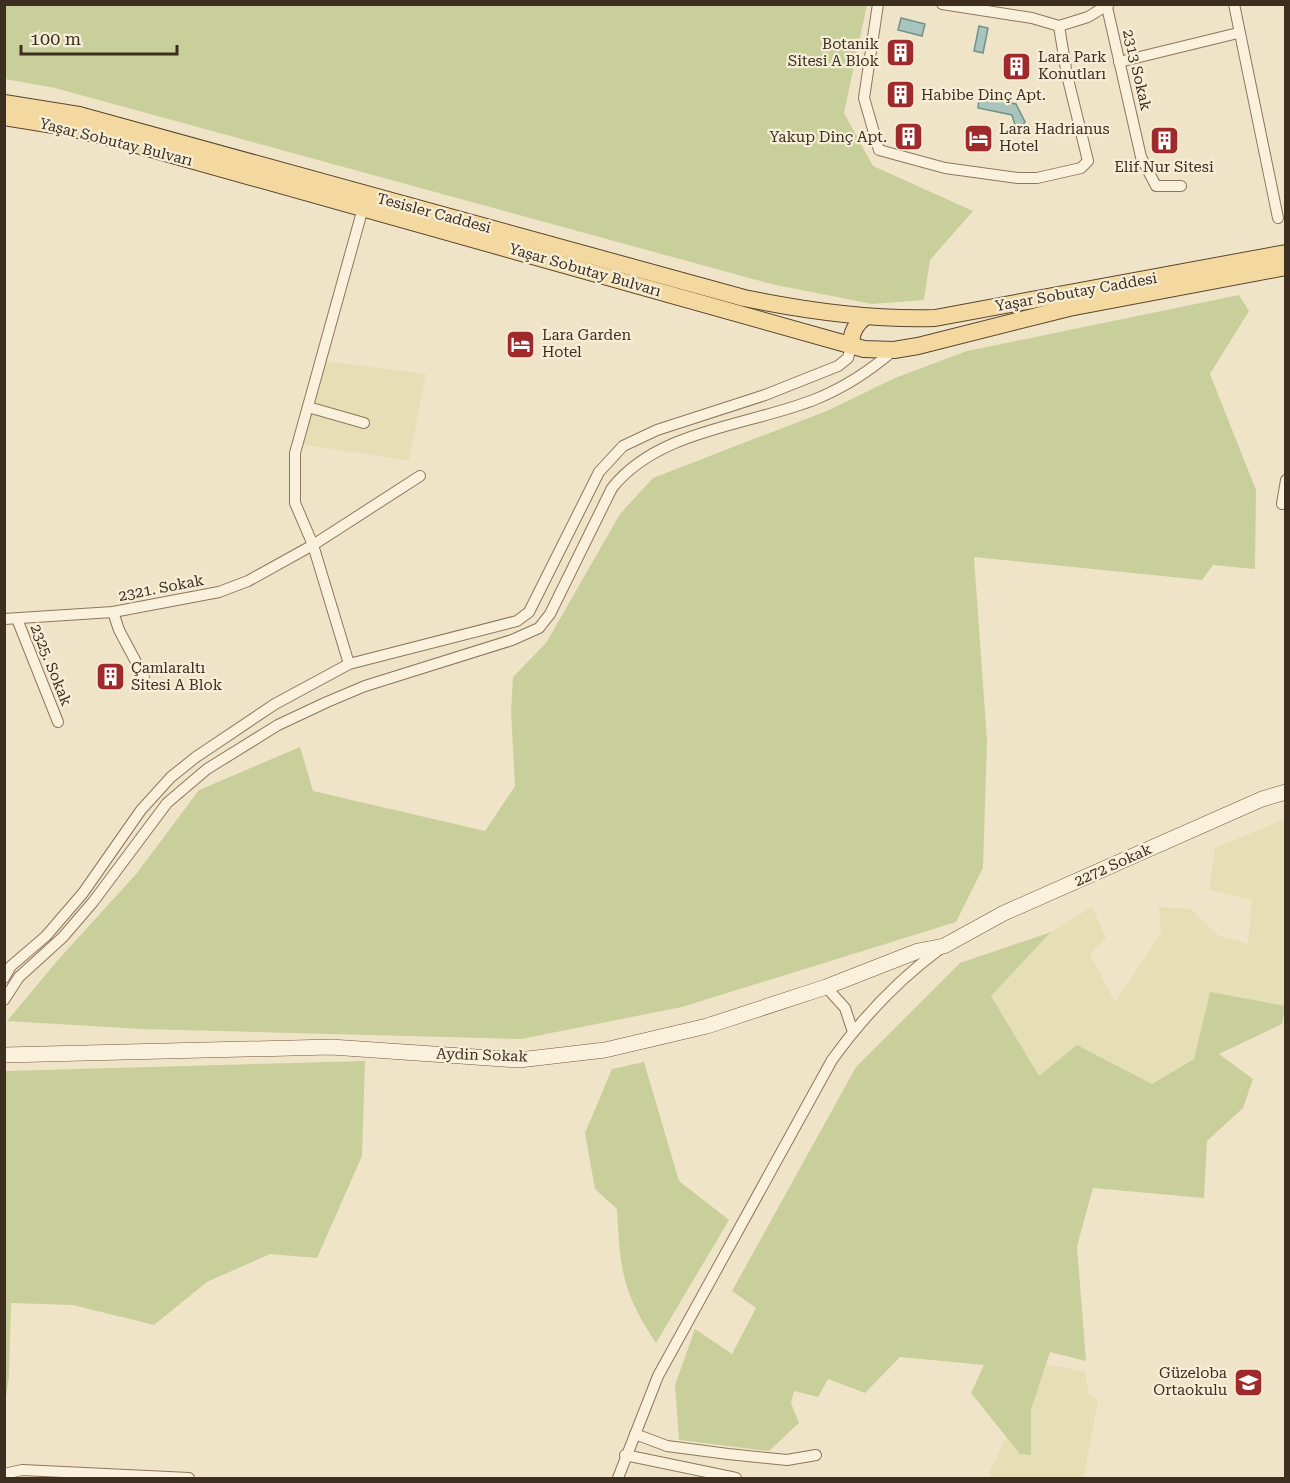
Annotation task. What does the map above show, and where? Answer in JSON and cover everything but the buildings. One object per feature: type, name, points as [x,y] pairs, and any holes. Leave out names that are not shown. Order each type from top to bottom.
[{"type":"main road","name":"Tesisler Caddesi","points":[[4,103],[79,115],[744,298],[828,314],[865,317]]},
{"type":"main road","name":"Yaşar Sobutay Bulvarı","points":[[4,117],[66,127],[123,141],[851,346],[894,350],[1068,308],[1286,267]]},
{"type":"main road","name":"Yaşar Sobutay Caddesi","points":[[865,317],[893,320],[946,316],[1286,253]]},
{"type":"main road","points":[[851,346],[853,332],[865,317]]},
{"type":"main road","points":[[893,320],[900,332],[900,340],[894,350]]},
{"type":"street","points":[[878,4],[864,98],[879,150],[945,168],[1018,178],[1037,178],[1082,168],[1088,162],[1069,84],[1059,26]]},
{"type":"street","points":[[942,4],[1032,18],[1059,26],[1088,17],[1108,6]]},
{"type":"street","points":[[1234,4],[1238,33],[1278,218]]},
{"type":"street","name":"2313 Sokak","points":[[1108,6],[1141,157],[1156,186],[1181,186]]},
{"type":"street","points":[[1119,62],[1238,33]]},
{"type":"street","points":[[349,664],[313,545],[295,503],[295,453],[363,208]]},
{"type":"street","points":[[4,978],[8,963],[46,936],[83,893],[141,810],[171,777],[196,757],[275,704],[349,664],[517,621],[530,612],[599,472],[623,446],[657,430],[765,395],[838,366],[848,358],[851,346]]},
{"type":"street","points":[[4,1000],[19,976],[70,929],[167,803],[207,769],[278,725],[327,702],[365,686],[512,640],[539,628],[550,614],[612,488],[631,467],[676,444],[817,399],[872,367],[894,350]]},
{"type":"street","points":[[308,407],[364,423]]},
{"type":"street","name":"2321. Sokak","points":[[4,619],[113,612],[219,592],[248,581],[313,545],[420,476]]},
{"type":"street","points":[[1286,480],[1282,504],[1286,504]]},
{"type":"street","points":[[113,612],[119,630],[144,677]]},
{"type":"street","name":"2325. Sokak","points":[[17,619],[58,722]]},
{"type":"street","name":"2272 Sokak","points":[[944,946],[1004,913],[1262,800],[1286,792]]},
{"type":"street","points":[[618,1479],[625,1455],[658,1376],[832,1060],[853,1032],[912,970],[944,946]]},
{"type":"street","name":"Aydin Sokak","points":[[4,1055],[331,1047],[519,1060],[605,1050],[707,1026],[826,987],[918,951],[944,946]]},
{"type":"street","points":[[8,963],[19,976]]},
{"type":"street","points":[[826,987],[845,1008],[853,1032]]},
{"type":"street","points":[[635,1434],[667,1446],[728,1454],[787,1460],[816,1455]]},
{"type":"street","points":[[625,1455],[736,1479]]},
{"type":"street","points":[[4,1474],[22,1470],[189,1479]]},
{"type":"shaded area","points":[[323,361],[426,374],[409,461],[301,444]]},
{"type":"shaded area","points":[[1285,819],[1285,1006],[1210,993],[1194,1060],[1152,1084],[1077,1045],[1039,1077],[991,996],[1051,932],[1092,907],[1106,938],[1090,954],[1115,1002],[1161,933],[1159,907],[1191,909],[1219,936],[1248,944],[1252,900],[1209,890],[1215,848]]},
{"type":"shaded area","points":[[1046,1364],[1085,1372],[1089,1394],[1098,1400],[1084,1476],[1081,1478],[992,1478],[989,1474],[1006,1437],[1020,1454],[1031,1455],[1031,1410]]},
{"type":"green space","points":[[4,5],[867,5],[844,113],[873,166],[973,211],[930,260],[924,300],[872,304],[771,284],[55,88],[5,79]]},
{"type":"green space","points":[[1239,295],[1249,311],[1210,374],[1256,490],[1255,569],[1213,565],[1202,580],[974,557],[987,741],[983,868],[956,922],[682,1007],[521,1039],[141,1029],[7,1021],[57,961],[137,873],[199,790],[300,747],[313,791],[485,831],[515,786],[511,711],[513,677],[546,643],[620,514],[653,478],[829,410],[895,378],[967,351]]},
{"type":"green space","points":[[1051,932],[991,996],[1039,1076],[1077,1045],[1152,1084],[1194,1059],[1210,992],[1285,1006],[1282,1024],[1219,1054],[1253,1079],[1243,1108],[1207,1141],[1204,1198],[1093,1188],[1077,1246],[1086,1361],[1050,1352],[1031,1410],[1031,1455],[1020,1454],[971,1393],[984,1365],[900,1357],[865,1393],[828,1379],[818,1397],[794,1391],[791,1403],[799,1423],[769,1451],[679,1440],[675,1385],[695,1329],[732,1354],[756,1308],[732,1291],[856,1067],[960,963]]},
{"type":"green space","points":[[365,1061],[362,1156],[317,1258],[270,1254],[207,1282],[154,1325],[73,1305],[11,1303],[9,1376],[5,1404],[5,1071]]},
{"type":"green space","points":[[644,1062],[679,1181],[729,1220],[656,1343],[630,1294],[622,1264],[617,1209],[595,1189],[585,1133],[612,1069]]},
{"type":"water","points":[[901,18],[925,24],[922,36],[898,30]]},
{"type":"water","points":[[979,26],[988,28],[983,53],[974,51]]},
{"type":"water","points":[[979,97],[1016,104],[1025,122],[1020,128],[1015,125],[1012,115],[978,108]]},
{"type":"place","name":"Botanik Sitesi A Blok","points":[[900,53]]},
{"type":"place","name":"Lara Park Konutları","points":[[1017,66]]},
{"type":"place","name":"Habibe Dinç Apt.","points":[[900,95]]},
{"type":"place","name":"Yakup Dinç Apt.","points":[[908,137]]},
{"type":"place","name":"Lara Hadrianus Hotel","points":[[978,138]]},
{"type":"place","name":"Elif Nur Sitesi","points":[[1164,140]]},
{"type":"place","name":"Lara Garden Hotel","points":[[521,344]]},
{"type":"place","name":"Çamlaraltı Sitesi A Blok","points":[[110,677]]},
{"type":"place","name":"Güzeloba Ortaokulu","points":[[1248,1382]]}]
